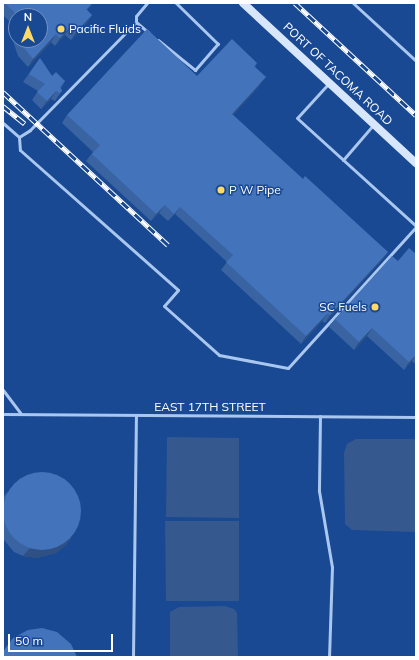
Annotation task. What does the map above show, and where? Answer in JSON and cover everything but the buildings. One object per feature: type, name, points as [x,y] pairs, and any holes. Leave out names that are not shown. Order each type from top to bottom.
[{"type":"main road","name":"PORT OF TACOMA ROAD","points":[[243,3],[416,163]]},
{"type":"lane","points":[[19,137],[30,130],[136,22],[136,16],[147,3]]},
{"type":"lane","points":[[136,22],[195,70],[218,44],[176,3]]},
{"type":"lane","points":[[353,3],[416,61]]},
{"type":"lane","points":[[3,124],[19,137],[20,150],[178,290],[164,306],[219,355],[288,368],[416,227],[297,118],[329,83]]},
{"type":"lane","points":[[343,160],[374,124]]},
{"type":"lane","points":[[3,390],[21,414]]},
{"type":"lane","name":"EAST 17TH STREET","points":[[3,414],[416,417]]},
{"type":"lane","points":[[133,657],[136,415]]},
{"type":"lane","points":[[320,416],[319,491],[332,567],[329,657]]},
{"type":"water","points":[[167,437],[239,438],[239,518],[166,517]]},
{"type":"water","points":[[356,439],[416,439],[416,532],[352,530],[345,524],[344,453],[347,444]]},
{"type":"water","points":[[165,521],[239,521],[239,601],[166,601]]},
{"type":"water","points":[[225,606],[234,609],[237,613],[238,657],[170,657],[170,612],[179,607]]},
{"type":"railway","points":[[295,3],[416,115]]},
{"type":"railway","points":[[3,92],[168,245]]},
{"type":"railway","points":[[3,106],[25,124]]},
{"type":"place","name":"Pacific Fluids","points":[[61,29]]},
{"type":"place","name":"P W Pipe","points":[[221,190]]},
{"type":"place","name":"SC Fuels","points":[[375,307]]}]
